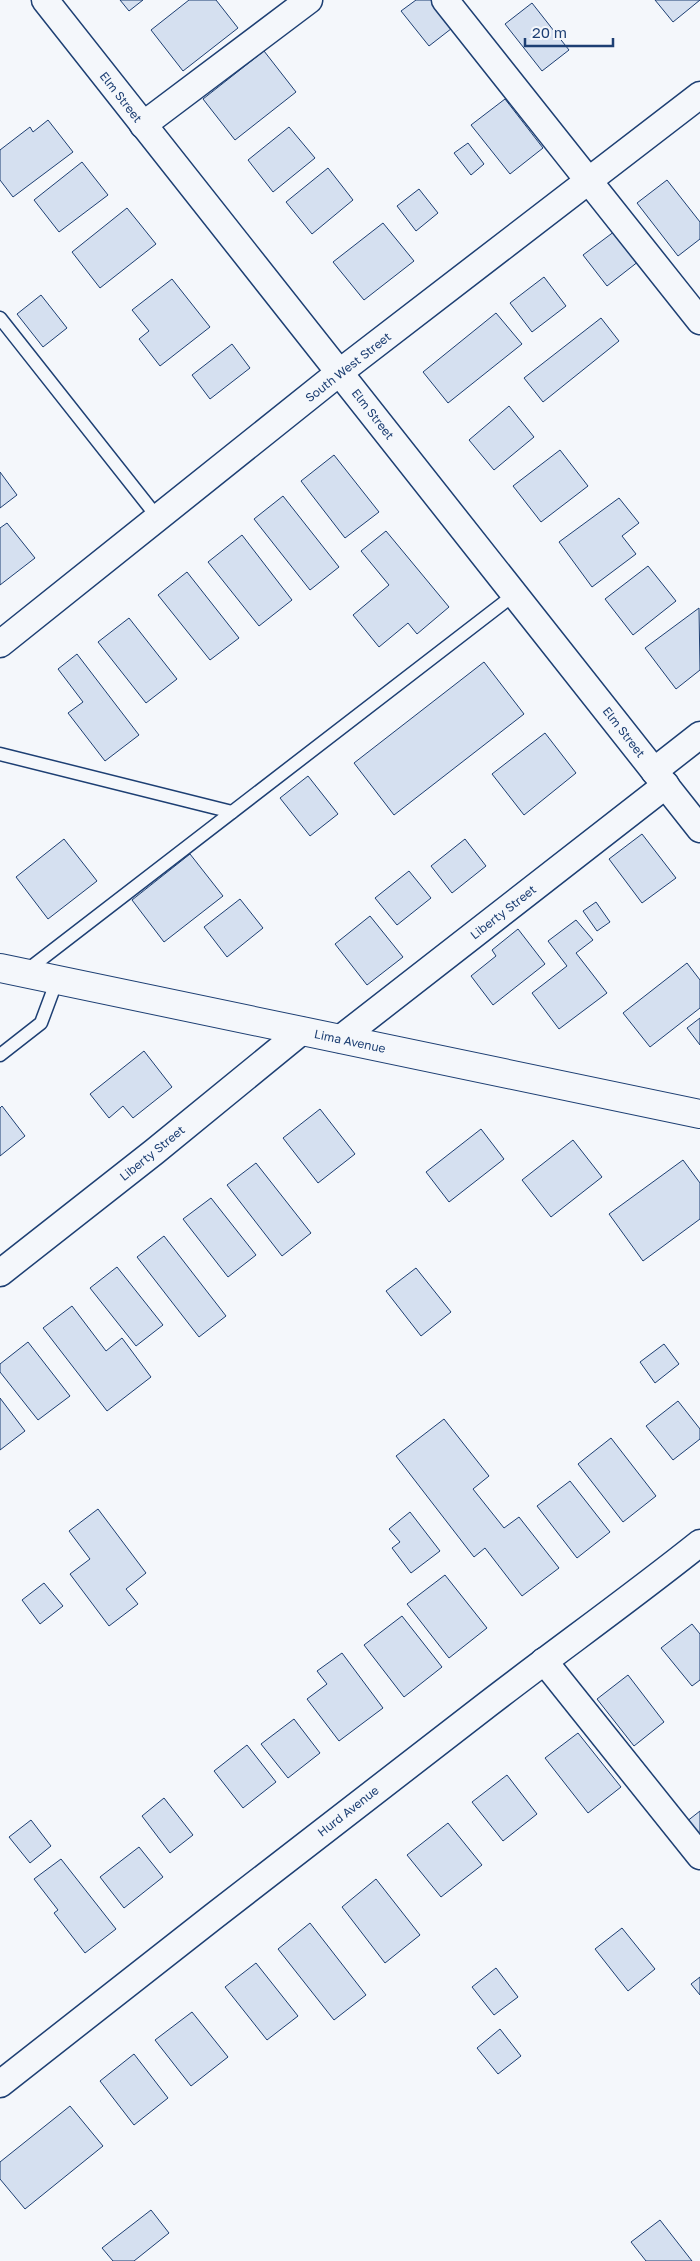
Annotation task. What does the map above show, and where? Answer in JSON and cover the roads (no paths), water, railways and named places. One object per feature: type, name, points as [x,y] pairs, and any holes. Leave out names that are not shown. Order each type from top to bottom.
[{"type":"main road","name":"Lima Avenue","points":[[12,971],[700,1114]]},
{"type":"street","name":"Elm Street","points":[[45,0],[700,829]]},
{"type":"street","points":[[144,125],[309,0]]},
{"type":"street","points":[[445,0],[700,321]]},
{"type":"street","name":"South West Street","points":[[0,644],[340,372],[700,96]]},
{"type":"street","name":"Liberty Street","points":[[340,1039],[660,778],[700,735]]},
{"type":"street","name":"Liberty Street","points":[[0,1273],[302,1032]]},
{"type":"street","name":"Hurd Avenue","points":[[0,2084],[214,1915],[544,1661],[626,1602],[700,1543]]},
{"type":"street","points":[[544,1661],[700,1856]]},
{"type":"lane","points":[[0,318],[158,518]]},
{"type":"lane","points":[[12,971],[232,812],[515,594]]},
{"type":"lane","points":[[0,754],[232,812]]},
{"type":"lane","points":[[0,1055],[41,1022],[57,980]]}]
